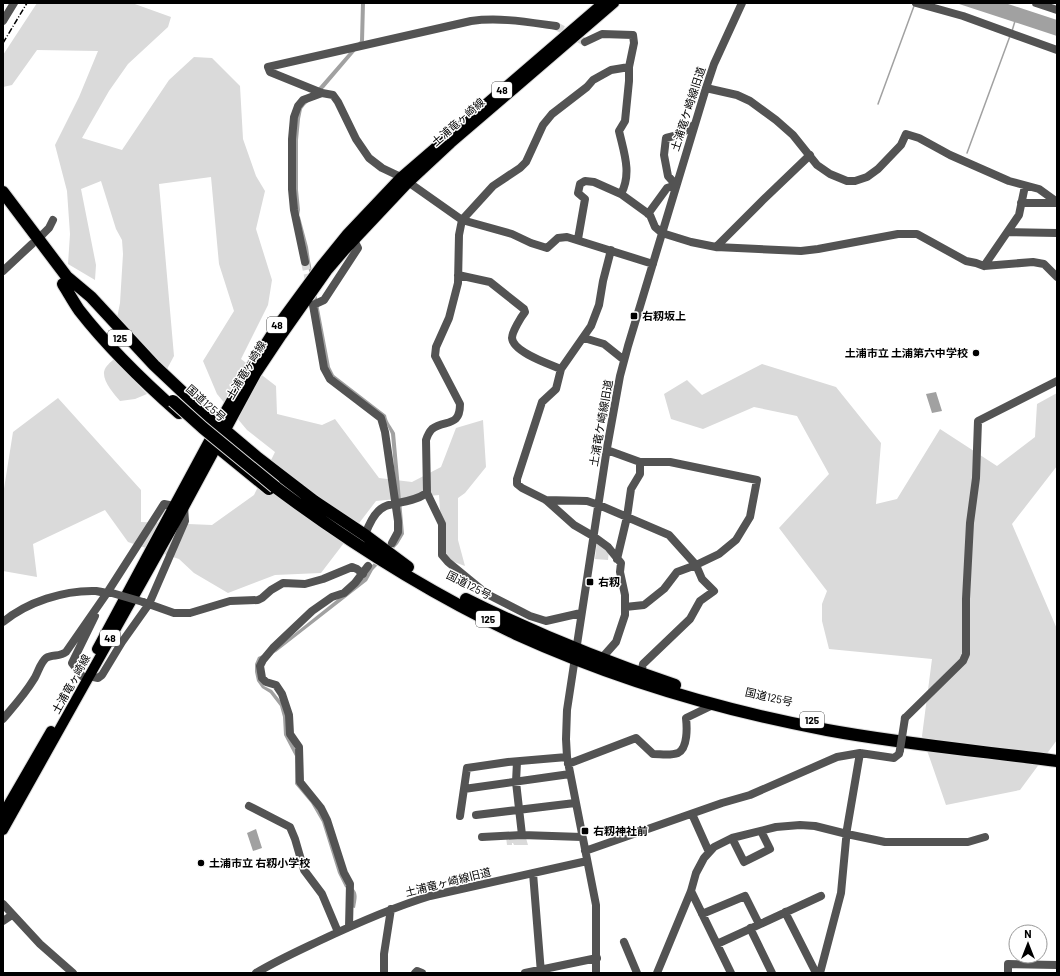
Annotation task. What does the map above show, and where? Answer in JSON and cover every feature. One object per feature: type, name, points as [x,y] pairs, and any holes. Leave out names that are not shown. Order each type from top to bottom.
[{"type":"highway","name":"国道125号","points":[[3,192],[35,242]]},
{"type":"highway","name":"国道125号","points":[[3,206],[35,242],[64,280],[119,336],[176,398],[237,447],[277,484],[406,570],[576,654],[638,682],[771,718],[828,730],[1057,761]]},
{"type":"highway","points":[[64,280],[91,297],[117,327],[182,393],[222,428],[314,501],[364,535],[406,570]]},
{"type":"highway","points":[[64,280],[79,309],[100,334],[142,378],[213,443],[253,477],[333,536],[360,552],[406,570]]},
{"type":"highway","name":"国道125号","points":[[576,654],[601,659],[641,674],[726,700],[829,723],[884,732],[1057,754]]},
{"type":"main road","name":"土浦竜ヶ崎線","points":[[222,428],[248,371],[274,330],[347,234],[602,3]]},
{"type":"main road","name":"土浦竜ヶ崎線","points":[[3,830],[213,443],[282,335],[327,272],[405,180],[452,143],[614,3]]},
{"type":"main road","name":"土浦竜ヶ崎線","points":[[3,814],[86,676]]},
{"type":"street","points":[[3,21],[14,3]]},
{"type":"street","name":"土浦竜ケ崎線旧道","points":[[596,973],[597,914],[594,891],[567,761],[566,725],[581,613],[615,401],[624,360],[706,88],[714,64],[742,3]]},
{"type":"street","points":[[916,3],[963,16],[1057,50]]},
{"type":"street","points":[[1036,3],[1057,10]]},
{"type":"street","points":[[556,26],[488,19],[471,21],[268,67],[270,72],[322,93],[333,95],[356,139],[370,158],[382,168],[405,180],[462,220],[512,234],[531,244],[547,248],[558,238],[567,237],[578,239],[653,264]]},
{"type":"street","points":[[585,42],[602,34],[633,35],[634,43],[629,67],[625,121],[619,131],[627,172],[625,186],[621,194]]},
{"type":"street","points":[[581,613],[546,622],[530,616],[487,594],[448,562],[442,555],[442,524],[427,493],[426,440],[429,433],[433,429],[454,421],[460,413],[460,404],[435,356],[436,347],[449,318],[458,283],[458,235],[462,220],[493,186],[520,168],[526,162],[543,125],[552,114],[587,87],[593,80],[611,70],[629,67]]},
{"type":"street","points":[[706,88],[737,95],[750,101],[776,120],[793,135],[817,165],[839,179],[855,181],[867,177],[878,169],[901,145],[906,134],[919,138],[950,155],[1009,181],[1038,189],[1057,202]]},
{"type":"street","points":[[305,262],[294,210],[292,139],[294,117],[298,106],[303,100],[322,93]]},
{"type":"street","points":[[648,214],[667,188],[676,185],[668,176],[664,155],[666,138],[678,135],[694,125]]},
{"type":"street","points":[[716,246],[810,155]]},
{"type":"street","points":[[578,239],[585,199],[578,193],[580,184],[585,181],[594,182],[621,194],[648,214],[655,227],[662,232],[691,242],[716,246],[801,251],[818,250],[898,234],[917,234],[966,261],[984,266],[1033,262],[1044,264],[1057,277]]},
{"type":"street","points":[[984,266],[1019,215],[1025,186]]},
{"type":"street","points":[[1021,203],[1057,202]]},
{"type":"street","points":[[3,271],[49,228],[53,220]]},
{"type":"street","points":[[1008,232],[1057,233]]},
{"type":"street","points":[[354,240],[358,248],[324,300],[313,305],[324,368],[330,379],[381,418],[385,432],[398,532],[392,543]]},
{"type":"street","points":[[601,659],[616,642],[625,615],[625,596],[620,572],[621,563],[608,547],[594,536],[574,525],[546,500],[522,488],[517,484],[516,479],[542,402],[556,389],[562,369],[591,326],[599,305],[603,281],[611,250]]},
{"type":"street","points":[[458,275],[490,282],[524,309],[525,312],[512,334],[513,342],[526,354],[562,369]]},
{"type":"street","points":[[584,338],[604,344],[624,360]]},
{"type":"street","points":[[586,851],[750,795],[837,757],[860,753],[894,758],[899,754],[905,718],[963,661],[966,654],[966,592],[970,523],[976,478],[978,421],[1057,381]]},
{"type":"street","points":[[607,450],[640,462],[670,462],[757,480],[750,517],[736,540],[719,554],[677,572],[664,589],[644,605],[625,607]]},
{"type":"street","points":[[617,559],[631,489],[640,474],[640,462]]},
{"type":"street","points":[[364,535],[376,512],[387,505],[417,498],[427,493]]},
{"type":"street","points":[[546,500],[587,501],[669,535],[696,565],[702,579],[714,591],[700,601],[690,619],[643,664],[641,674]]},
{"type":"street","points":[[3,719],[20,699],[47,657],[62,655],[66,652],[96,606],[109,593],[164,504],[179,506],[185,521],[146,603],[102,675],[98,678],[86,676],[72,663],[96,615],[96,606]]},
{"type":"street","points":[[349,927],[350,884],[344,873],[327,820],[321,808],[300,782],[299,747],[290,734],[288,715],[282,694],[276,685],[266,682],[262,678],[260,666],[273,648],[312,611],[344,592],[363,574],[368,566]]},
{"type":"street","points":[[3,622],[22,609],[45,599],[62,594],[95,591],[109,593],[146,603],[174,613],[190,613],[230,601],[258,600],[271,590],[284,583],[305,584],[323,579],[352,567],[363,574]]},
{"type":"street","points":[[460,816],[467,768],[517,762],[567,761],[636,738],[653,754],[669,755],[679,752],[684,748],[688,730],[686,718],[716,704]]},
{"type":"street","points":[[820,973],[841,893],[847,834],[860,753]]},
{"type":"street","points":[[517,762],[516,782],[522,835]]},
{"type":"street","points":[[464,789],[570,774]]},
{"type":"street","points":[[476,815],[575,803]]},
{"type":"street","points":[[249,806],[290,827],[304,870],[322,894],[338,932]]},
{"type":"street","points":[[692,814],[709,852]]},
{"type":"street","points":[[657,973],[691,891],[696,873],[704,858],[717,845],[732,838],[761,832],[776,827],[800,825],[815,826],[885,842],[968,842],[985,837]]},
{"type":"street","points":[[732,838],[744,862],[770,849],[761,832]]},
{"type":"street","points":[[482,837],[522,835],[582,837]]},
{"type":"street","name":"土浦竜ヶ崎線旧道","points":[[256,973],[279,960],[338,932],[391,909],[430,896],[587,861]]},
{"type":"street","points":[[533,873],[541,971]]},
{"type":"street","points":[[691,891],[731,973]]},
{"type":"street","points":[[702,914],[745,896],[760,924]]},
{"type":"street","points":[[717,944],[820,896]]},
{"type":"street","points":[[3,904],[40,944],[73,973]]},
{"type":"street","points":[[384,973],[384,954],[391,909]]},
{"type":"street","points":[[785,912],[816,973]]},
{"type":"street","points":[[3,921],[12,915]]},
{"type":"street","points":[[750,928],[772,973]]},
{"type":"street","points":[[624,942],[637,973]]},
{"type":"street","points":[[525,973],[541,971],[597,958]]},
{"type":"street","points":[[1008,973],[1008,964],[1057,965]]},
{"type":"street","points":[[415,973],[417,971],[422,973]]},
{"type":"shaded area","points":[[37,3],[132,3],[171,17],[168,27],[128,64],[109,91],[82,138],[122,150],[169,80],[194,57],[212,58],[240,86],[243,139],[256,176],[265,191],[256,229],[272,280],[268,305],[241,359],[276,386],[277,414],[322,425],[335,419],[379,478],[412,482],[441,467],[456,428],[483,420],[486,467],[465,493],[458,498],[458,540],[465,566],[443,558],[439,495],[376,501],[321,573],[275,575],[228,593],[194,573],[179,559],[128,542],[105,510],[33,544],[37,577],[3,571],[3,495],[13,432],[58,398],[141,490],[141,522],[212,525],[254,495],[275,452],[247,430],[217,394],[203,361],[234,311],[219,264],[211,177],[159,184],[174,356],[167,369],[117,318],[120,303],[123,254],[122,240],[116,229],[101,181],[81,189],[96,265],[95,280],[68,264],[70,234],[67,191],[55,145],[79,97],[98,51],[37,50],[12,85],[3,87],[3,55]]},
{"type":"shaded area","points":[[361,3],[365,3],[364,41],[324,88],[302,109],[298,140],[299,216],[308,247],[330,367],[334,375],[386,415],[388,422],[395,433],[404,534],[398,544],[373,570],[367,581],[276,652],[261,659],[261,679],[264,686],[272,690],[283,704],[288,734],[298,755],[299,782],[325,820],[349,885],[356,892],[357,897],[355,908],[351,907],[351,891],[345,887],[338,873],[322,822],[311,803],[295,784],[295,756],[284,735],[283,717],[280,706],[270,693],[262,688],[257,681],[255,664],[258,657],[274,650],[364,578],[370,567],[396,542],[400,533],[391,434],[387,425],[331,378],[326,368],[305,248],[297,219],[294,140],[299,107],[360,41]]},
{"type":"shaded area","points":[[956,3],[1005,3],[1057,20],[1057,36]]},
{"type":"shaded area","points":[[114,359],[147,394],[135,399],[120,401],[109,388],[104,376],[104,372],[108,364]]},
{"type":"shaded area","points":[[762,364],[836,387],[881,443],[876,504],[897,499],[940,429],[997,466],[1035,437],[1037,404],[1057,393],[1057,466],[1012,524],[1057,629],[1057,740],[1020,790],[946,805],[922,736],[932,659],[829,649],[822,621],[822,604],[827,591],[779,528],[829,474],[797,416],[754,407],[703,429],[671,419],[664,394],[687,380],[702,395]]},
{"type":"shaded area","points":[[936,392],[942,411],[932,413],[926,394]]},
{"type":"shaded area","points":[[597,541],[609,551],[608,560],[595,559]]},
{"type":"shaded area","points":[[256,829],[262,848],[253,851],[247,833]]},
{"type":"shaded area","points":[[506,837],[526,838],[528,845],[514,845],[512,843],[512,845],[507,845]]},
{"type":"waterway","points":[[878,104],[914,6]]},
{"type":"waterway","points":[[1012,31],[1015,21]]},
{"type":"waterway","points":[[967,153],[1010,36]]},
{"type":"tunnel","points":[[556,26],[585,42]]},
{"type":"tunnel","points":[[305,262],[310,285]]},
{"type":"railway","points":[[3,43],[27,3]]},
{"type":"place","name":"右籾坂上","points":[[634,316]]},
{"type":"place","name":"土浦市立 土浦第六中学校","points":[[976,353]]},
{"type":"place","name":"右籾","points":[[590,582]]},
{"type":"place","name":"右籾神社前","points":[[585,831]]},
{"type":"place","name":"土浦市立 右籾小学校","points":[[201,863]]}]
